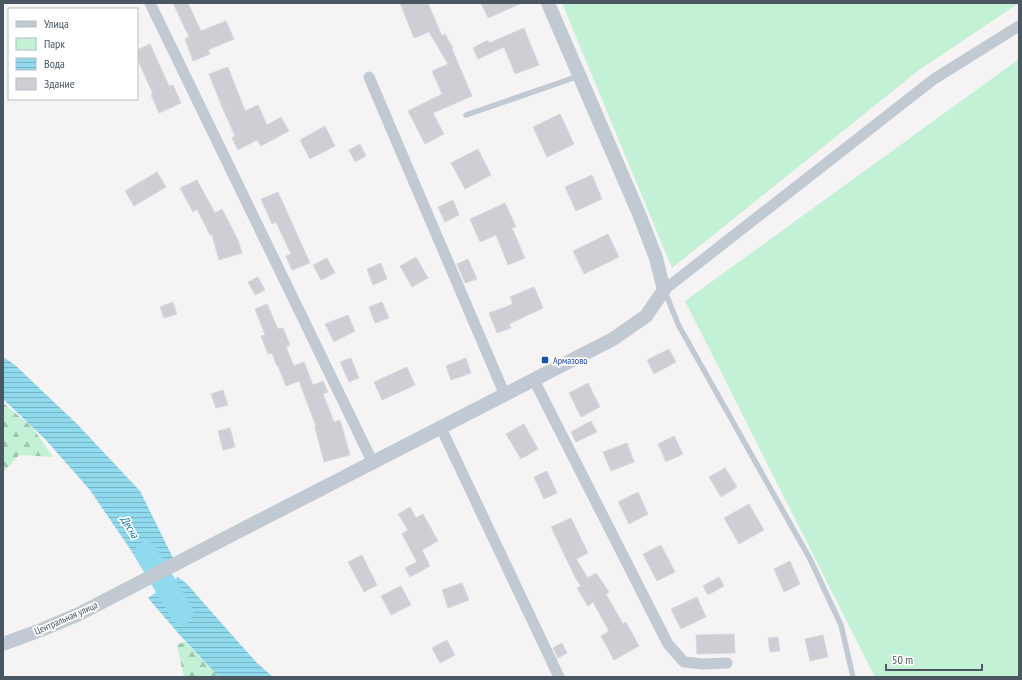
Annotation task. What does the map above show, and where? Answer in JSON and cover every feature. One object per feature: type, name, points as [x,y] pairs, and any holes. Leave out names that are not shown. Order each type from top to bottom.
[{"type":"street","points":[[150,3],[373,462]]},
{"type":"street","points":[[548,3],[639,214],[656,258],[664,290],[934,79],[1019,26]]},
{"type":"street","points":[[369,77],[505,395]]},
{"type":"street","name":"Центральная улица","points":[[3,644],[73,617],[613,339],[646,316],[664,290]]},
{"type":"street","points":[[534,380],[668,644],[684,662],[703,664],[727,663]]},
{"type":"street","points":[[441,428],[559,677]]},
{"type":"lane","points":[[466,115],[580,76]]},
{"type":"lane","points":[[664,290],[680,326],[810,559],[841,625],[853,677]]},
{"type":"green space","points":[[562,3],[1019,3],[919,70],[672,268]]},
{"type":"green space","points":[[1019,59],[1019,677],[875,677],[685,301]]},
{"type":"green space","points":[[3,403],[32,427],[53,457],[19,455],[3,473]]},
{"type":"green space","points":[[185,641],[219,677],[184,677],[177,645]]},
{"type":"water","points":[[3,357],[15,365],[78,425],[140,491],[174,560],[147,574],[90,490],[46,440],[3,399]]},
{"type":"water","points":[[178,577],[187,584],[257,663],[273,677],[219,677],[148,598]]},
{"type":"building","points":[[173,3],[188,3],[201,31],[226,21],[234,39],[208,50],[210,54],[193,61],[185,39],[189,37]]},
{"type":"building","points":[[400,3],[428,3],[442,36],[445,34],[453,48],[452,49],[472,96],[433,113],[444,134],[425,144],[408,111],[442,94],[432,71],[448,64],[429,32],[414,38]]},
{"type":"building","points":[[481,3],[522,3],[488,18]]},
{"type":"building","points":[[524,28],[539,65],[515,74],[504,47],[478,59],[473,48],[488,40],[489,43]]},
{"type":"building","points":[[150,44],[169,86],[173,85],[181,103],[159,113],[151,95],[153,94],[138,60],[138,50]]},
{"type":"building","points":[[228,67],[245,111],[258,105],[267,125],[281,117],[289,131],[261,146],[257,140],[238,150],[232,138],[235,136],[209,74]]},
{"type":"building","points":[[560,114],[574,144],[547,157],[533,127]]},
{"type":"building","points":[[325,126],[335,146],[310,159],[300,140]]},
{"type":"building","points":[[360,144],[366,156],[355,162],[349,150]]},
{"type":"building","points":[[478,149],[491,175],[465,189],[451,163]]},
{"type":"building","points":[[157,172],[166,187],[134,206],[125,191]]},
{"type":"building","points":[[592,175],[602,199],[576,211],[565,187]]},
{"type":"building","points":[[197,180],[215,213],[222,209],[238,240],[242,253],[219,260],[212,235],[210,235],[197,209],[193,212],[180,188]]},
{"type":"building","points":[[278,192],[310,263],[292,270],[286,256],[291,254],[276,222],[272,224],[261,199]]},
{"type":"building","points":[[453,200],[459,215],[445,222],[438,207]]},
{"type":"building","points":[[505,203],[516,227],[512,228],[525,258],[508,265],[496,235],[480,242],[470,219]]},
{"type":"building","points":[[608,234],[619,257],[584,274],[573,251]]},
{"type":"building","points":[[416,257],[428,278],[412,287],[400,266]]},
{"type":"building","points":[[327,258],[335,273],[321,280],[313,265]]},
{"type":"building","points":[[468,259],[477,279],[465,283],[457,264]]},
{"type":"building","points":[[381,263],[387,279],[373,285],[367,269]]},
{"type":"building","points":[[258,277],[265,290],[255,295],[248,282]]},
{"type":"building","points":[[534,287],[543,308],[509,324],[511,328],[497,333],[489,313],[513,304],[510,297]]},
{"type":"building","points":[[173,302],[177,314],[164,318],[160,307]]},
{"type":"building","points":[[382,302],[389,318],[375,323],[369,307]]},
{"type":"building","points":[[267,304],[278,329],[283,328],[290,345],[286,347],[294,366],[304,362],[313,385],[323,381],[328,392],[323,394],[334,422],[340,420],[350,455],[324,462],[316,426],[299,381],[286,386],[272,353],[268,354],[261,336],[265,335],[255,309]]},
{"type":"building","points":[[348,315],[355,331],[334,342],[325,324]]},
{"type":"building","points":[[669,349],[676,362],[654,374],[647,360]]},
{"type":"building","points":[[351,358],[359,378],[349,382],[340,362]]},
{"type":"building","points":[[466,358],[471,373],[451,380],[446,366]]},
{"type":"building","points":[[407,367],[415,385],[382,400],[374,382]]},
{"type":"building","points":[[588,383],[600,407],[581,417],[569,393]]},
{"type":"building","points":[[223,390],[228,405],[216,408],[211,394]]},
{"type":"building","points":[[591,421],[597,432],[576,442],[571,432]]},
{"type":"building","points":[[524,424],[538,449],[521,459],[506,434]]},
{"type":"building","points":[[230,428],[235,447],[223,450],[218,431]]},
{"type":"building","points":[[674,436],[683,454],[666,462],[658,444]]},
{"type":"building","points":[[627,443],[634,462],[611,471],[603,452]]},
{"type":"building","points":[[725,468],[737,487],[721,497],[709,477]]},
{"type":"building","points":[[547,471],[557,493],[544,499],[534,477]]},
{"type":"building","points":[[638,492],[648,514],[629,524],[618,502]]},
{"type":"building","points":[[749,504],[764,530],[739,544],[724,518]]},
{"type":"building","points":[[410,507],[416,518],[423,514],[438,541],[422,550],[430,566],[410,577],[405,568],[417,562],[402,534],[408,530],[398,514]]},
{"type":"building","points":[[571,518],[588,553],[576,559],[588,578],[596,573],[609,592],[606,594],[623,624],[626,622],[639,646],[614,660],[601,636],[609,631],[593,602],[588,606],[577,588],[581,586],[576,579],[551,527]]},
{"type":"building","points":[[661,545],[675,572],[657,581],[643,554]]},
{"type":"building","points":[[362,555],[377,585],[364,592],[348,562]]},
{"type":"building","points":[[790,561],[800,584],[784,592],[774,569]]},
{"type":"building","points":[[719,577],[724,586],[708,595],[703,586]]},
{"type":"building","points":[[462,583],[469,600],[448,608],[442,590]]},
{"type":"building","points":[[401,586],[411,605],[391,615],[381,596]]},
{"type":"building","points":[[697,597],[706,617],[681,629],[671,609]]},
{"type":"building","points":[[734,634],[735,653],[697,654],[696,635]]},
{"type":"building","points":[[823,635],[828,657],[810,661],[805,639]]},
{"type":"building","points":[[778,637],[780,651],[770,652],[768,638]]},
{"type":"building","points":[[447,640],[455,655],[440,663],[432,648]]},
{"type":"building","points":[[562,643],[567,653],[558,658],[553,648]]},
{"type":"waterway","name":"Десна","points":[[146,553],[182,613]]},
{"type":"place","name":"Армазово","points":[[545,360]]}]
